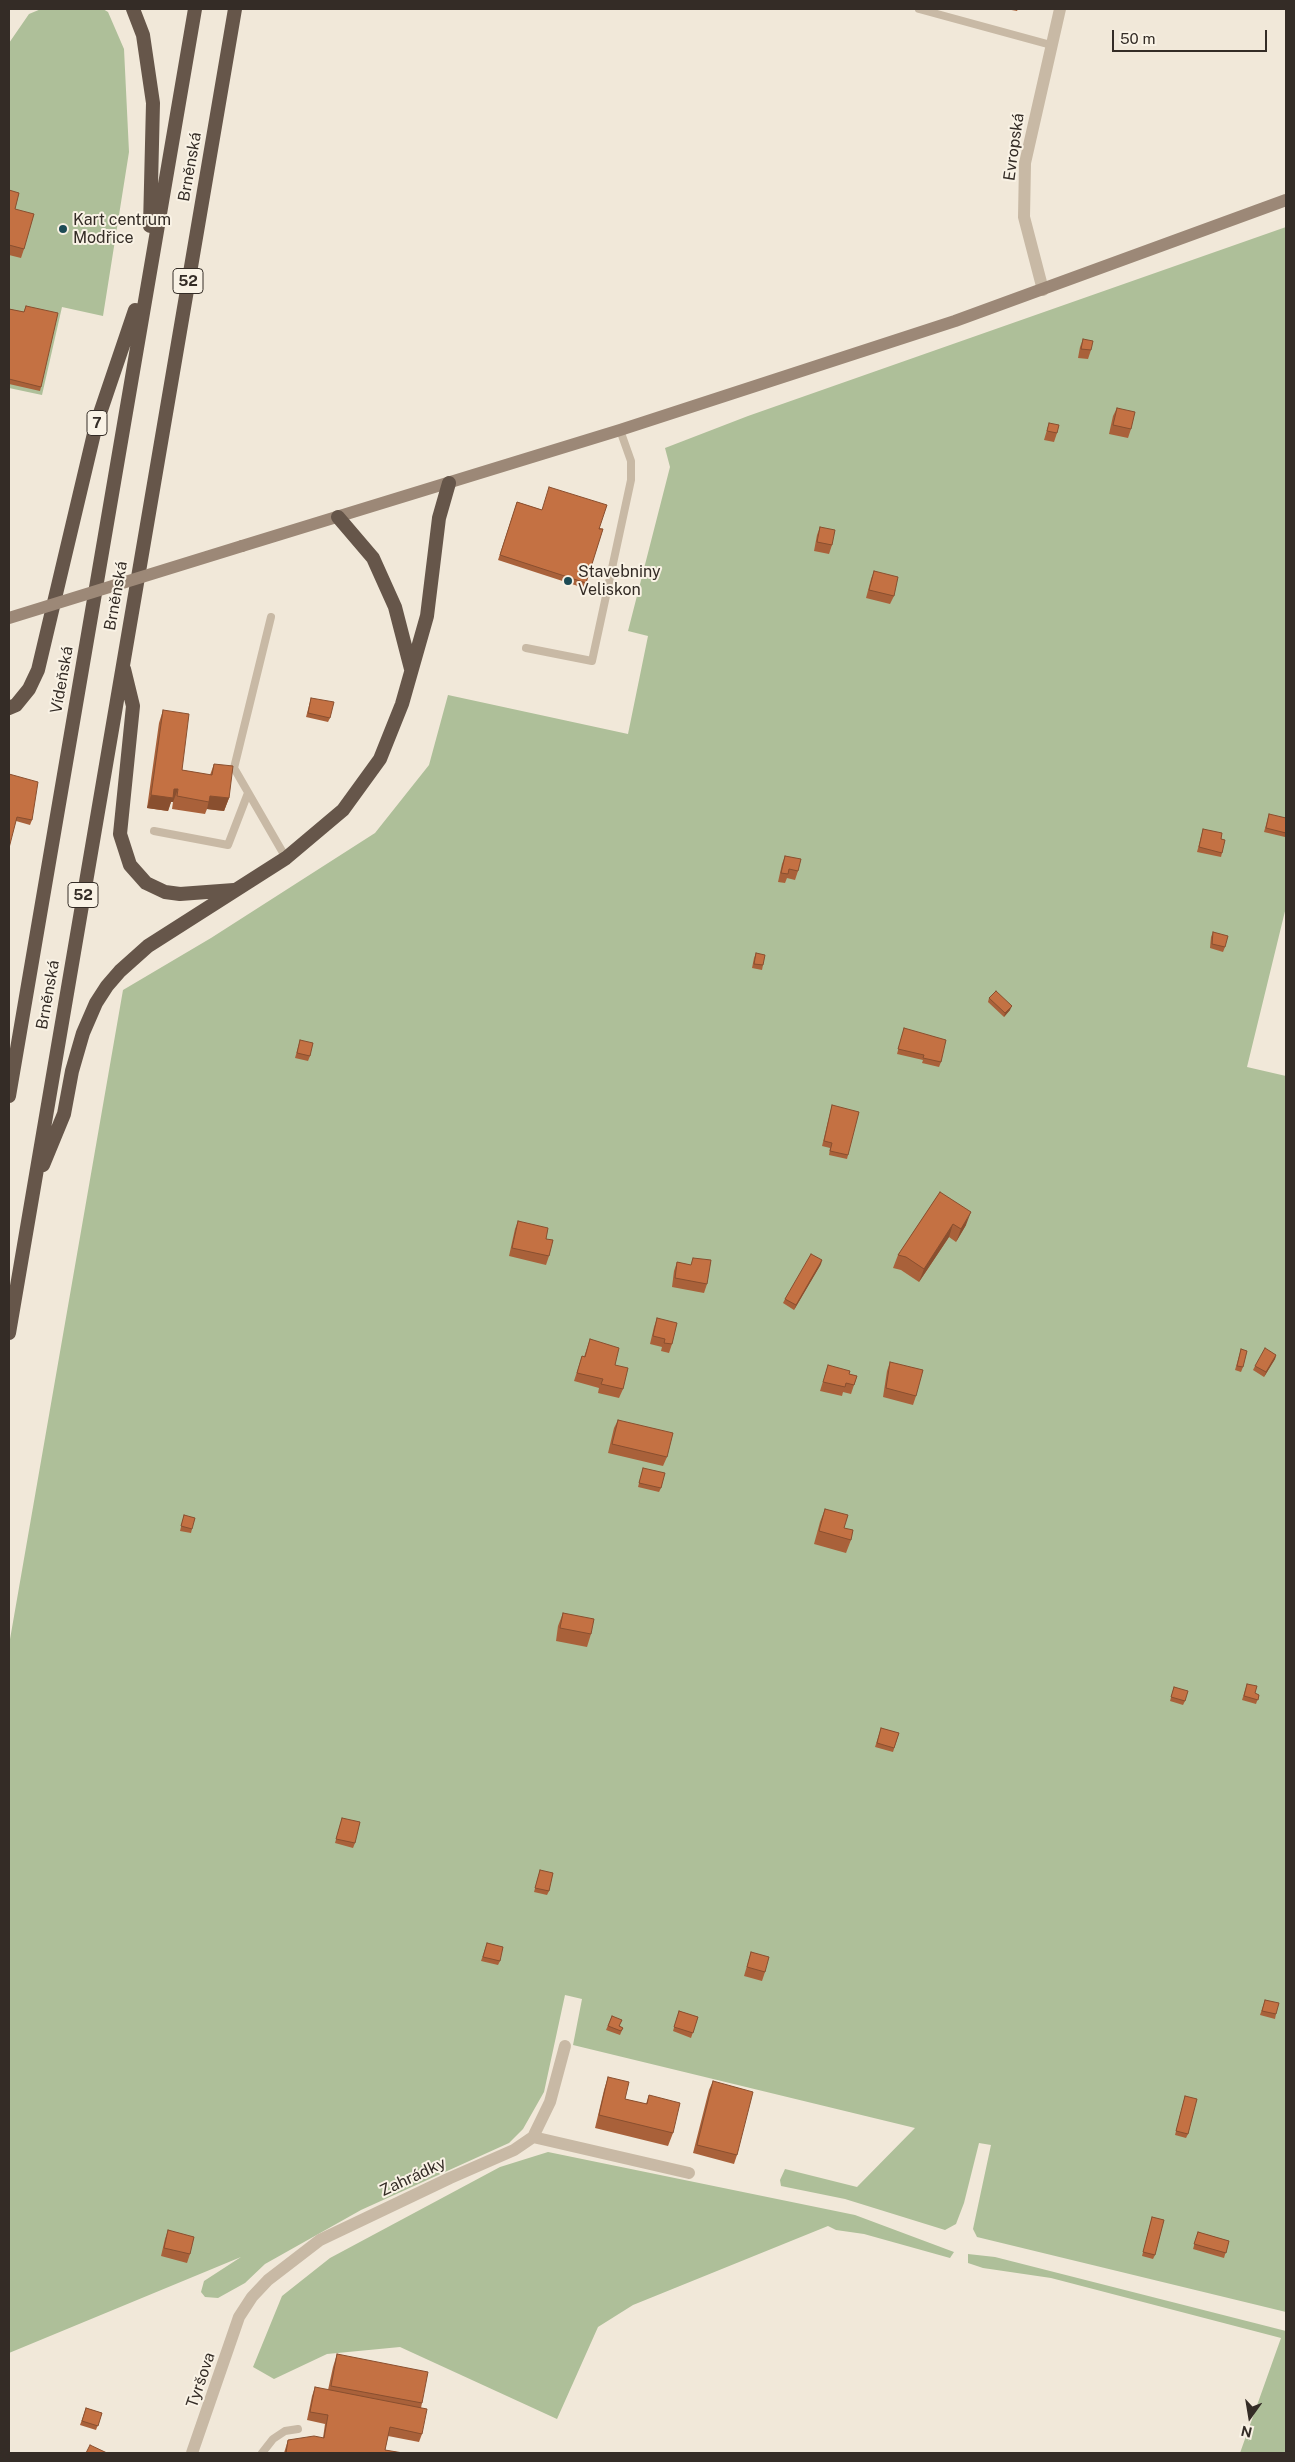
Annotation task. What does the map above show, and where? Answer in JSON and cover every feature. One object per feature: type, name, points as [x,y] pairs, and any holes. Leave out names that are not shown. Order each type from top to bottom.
[{"type":"highway","points":[[133,9],[143,35],[152,103],[149,270]]},
{"type":"highway","name":"Brněnská","points":[[149,270],[195,9]]},
{"type":"highway","name":"Brněnská","points":[[33,1189],[235,9]]},
{"type":"highway","name":"7","points":[[9,708],[16,705],[29,689],[38,670],[96,426],[149,270]]},
{"type":"highway","name":"Vídeňská","points":[[9,1096],[149,270]]},
{"type":"highway","points":[[33,1189],[64,1114],[72,1070],[83,1033],[96,1003],[107,986],[120,971],[148,946],[286,858],[343,810],[380,759],[402,704],[427,616],[439,518],[449,483]]},
{"type":"highway","points":[[338,517],[373,558],[396,608],[411,670]]},
{"type":"highway","points":[[122,662],[132,706],[120,834],[130,865],[146,883],[165,892],[180,894],[235,890]]},
{"type":"highway","name":"52","points":[[9,1334],[33,1189]]},
{"type":"main road","points":[[9,618],[620,430],[1043,290],[1286,200]]},
{"type":"street","name":"Evropská","points":[[1043,290],[1024,217],[1025,163],[1060,9]]},
{"type":"street","points":[[565,2046],[550,2102],[533,2137],[689,2173]]},
{"type":"street","name":"Zahrádky","points":[[239,2316],[252,2297],[268,2280],[320,2240],[450,2178],[514,2150],[533,2137]]},
{"type":"street","name":"Tyršova","points":[[192,2453],[239,2316]]},
{"type":"lane","points":[[919,9],[1051,45]]},
{"type":"lane","points":[[526,648],[592,660],[631,480],[632,461],[620,430]]},
{"type":"lane","points":[[270,617],[234,768],[286,858]]},
{"type":"lane","points":[[154,831],[228,845],[248,793]]},
{"type":"lane","points":[[262,2453],[273,2438],[285,2431],[298,2429]]},
{"type":"green space","name":"Kart centrum Modřice","points":[[41,9],[103,9],[108,12],[124,49],[129,152],[103,316],[62,307],[42,395],[9,388],[9,43],[29,14]]},
{"type":"green space","points":[[1286,227],[1286,907],[1247,1067],[1286,1076],[1286,2312],[977,2237],[973,2229],[991,2145],[979,2143],[964,2203],[956,2224],[945,2230],[845,2199],[781,2186],[780,2180],[785,2169],[857,2187],[915,2128],[573,2045],[582,1999],[565,1995],[544,2092],[523,2129],[509,2143],[361,2210],[265,2264],[245,2283],[218,2298],[205,2297],[201,2292],[204,2281],[241,2257],[9,2353],[9,1645],[123,990],[211,938],[375,833],[429,765],[448,695],[628,734],[648,636],[628,631],[670,467],[665,448],[748,416]]},
{"type":"green space","points":[[548,2152],[855,2215],[954,2252],[950,2258],[864,2234],[836,2230],[828,2226],[633,2305],[598,2327],[557,2419],[400,2347],[327,2354],[274,2379],[253,2367],[282,2296],[330,2258],[500,2167]]},
{"type":"green space","points":[[968,2254],[995,2257],[1286,2331],[1286,2453],[1240,2453],[1281,2338],[1051,2278],[983,2268],[968,2263]]},
{"type":"building","points":[[9,190],[19,193],[15,209],[34,214],[24,249],[9,245]]},
{"type":"building","points":[[26,306],[58,313],[41,387],[9,379],[9,309],[24,312]]},
{"type":"building","points":[[1083,339],[1093,341],[1091,350],[1081,349]]},
{"type":"building","points":[[1117,408],[1135,412],[1131,429],[1113,425]]},
{"type":"building","points":[[1049,423],[1059,425],[1057,433],[1047,431]]},
{"type":"building","points":[[549,487],[607,505],[599,529],[603,529],[586,583],[500,555],[517,502],[542,510]]},
{"type":"building","points":[[820,527],[835,530],[832,545],[817,542]]},
{"type":"building","points":[[874,571],[898,577],[894,596],[869,590]]},
{"type":"building","points":[[311,698],[334,702],[330,718],[308,713]]},
{"type":"building","points":[[163,710],[189,714],[182,770],[212,775],[214,764],[233,766],[229,798],[210,796],[209,802],[177,796],[178,789],[174,789],[173,798],[151,795]]},
{"type":"building","points":[[9,774],[38,782],[32,820],[17,817],[9,848]]},
{"type":"building","points":[[1269,814],[1286,818],[1286,833],[1266,828]]},
{"type":"building","points":[[1203,829],[1222,833],[1221,839],[1225,840],[1222,853],[1199,847]]},
{"type":"building","points":[[785,856],[801,859],[798,871],[789,869],[788,874],[781,873]]},
{"type":"building","points":[[1213,932],[1228,936],[1225,947],[1212,944]]},
{"type":"building","points":[[756,953],[765,955],[763,965],[754,964]]},
{"type":"building","points":[[996,991],[1012,1006],[1005,1013],[989,998]]},
{"type":"building","points":[[904,1028],[946,1040],[941,1062],[923,1058],[924,1055],[898,1049]]},
{"type":"building","points":[[300,1040],[313,1043],[310,1056],[297,1053]]},
{"type":"building","points":[[832,1105],[859,1112],[848,1155],[830,1151],[832,1143],[824,1141]]},
{"type":"building","points":[[940,1192],[971,1212],[961,1229],[953,1224],[924,1269],[906,1257],[898,1255]]},
{"type":"building","points":[[518,1221],[548,1228],[546,1239],[553,1240],[549,1256],[512,1248]]},
{"type":"building","points":[[811,1254],[822,1260],[796,1305],[785,1299]]},
{"type":"building","points":[[693,1258],[711,1260],[707,1284],[675,1278],[677,1262],[691,1265]]},
{"type":"building","points":[[657,1318],[677,1323],[672,1344],[664,1343],[665,1339],[653,1336]]},
{"type":"building","points":[[590,1339],[619,1348],[615,1365],[628,1368],[623,1389],[601,1384],[603,1379],[577,1373],[582,1356],[585,1357]]},
{"type":"building","points":[[1265,1348],[1276,1355],[1266,1372],[1255,1366]]},
{"type":"building","points":[[1241,1349],[1247,1351],[1243,1367],[1237,1366]]},
{"type":"building","points":[[890,1362],[923,1370],[916,1396],[886,1388]]},
{"type":"building","points":[[828,1365],[850,1371],[849,1374],[857,1376],[854,1385],[846,1383],[845,1387],[823,1382]]},
{"type":"building","points":[[618,1420],[673,1433],[667,1457],[612,1444]]},
{"type":"building","points":[[643,1468],[665,1473],[661,1488],[639,1483]]},
{"type":"building","points":[[825,1509],[848,1515],[844,1528],[853,1530],[851,1540],[819,1531]]},
{"type":"building","points":[[184,1515],[195,1518],[192,1529],[181,1526]]},
{"type":"building","points":[[563,1613],[594,1619],[591,1634],[560,1628]]},
{"type":"building","points":[[1247,1684],[1257,1686],[1255,1693],[1259,1695],[1258,1700],[1244,1696]]},
{"type":"building","points":[[1174,1687],[1188,1691],[1185,1701],[1171,1697]]},
{"type":"building","points":[[881,1728],[899,1733],[894,1748],[877,1743]]},
{"type":"building","points":[[342,1818],[360,1822],[355,1843],[336,1839]]},
{"type":"building","points":[[540,1870],[553,1873],[549,1891],[535,1888]]},
{"type":"building","points":[[487,1943],[503,1947],[500,1961],[483,1957]]},
{"type":"building","points":[[751,1952],[769,1957],[765,1972],[747,1967]]},
{"type":"building","points":[[1265,2000],[1279,2003],[1276,2014],[1262,2011]]},
{"type":"building","points":[[679,2011],[698,2017],[693,2033],[674,2027]]},
{"type":"building","points":[[612,2016],[622,2020],[619,2026],[623,2028],[621,2031],[608,2026]]},
{"type":"building","points":[[608,2077],[629,2082],[625,2099],[647,2104],[649,2095],[680,2103],[673,2133],[599,2115]]},
{"type":"building","points":[[713,2081],[753,2092],[737,2155],[697,2145]]},
{"type":"building","points":[[1185,2096],[1197,2099],[1188,2134],[1176,2131]]},
{"type":"building","points":[[1152,2217],[1164,2220],[1155,2255],[1143,2252]]},
{"type":"building","points":[[168,2230],[194,2237],[190,2254],[164,2248]]},
{"type":"building","points":[[1198,2232],[1229,2241],[1226,2253],[1194,2244]]},
{"type":"building","points":[[337,2354],[428,2372],[422,2403],[331,2386]]},
{"type":"building","points":[[315,2387],[427,2409],[422,2434],[390,2427],[385,2450],[403,2453],[286,2453],[288,2440],[314,2436],[324,2438],[328,2415],[310,2412]]},
{"type":"building","points":[[86,2408],[102,2413],[98,2426],[82,2421]]},
{"type":"building","points":[[90,2445],[107,2453],[86,2453]]},
{"type":"place","name":"Kart centrum Modřice","points":[[63,229]]},
{"type":"place","name":"Stavebniny Veliskon","points":[[568,581]]}]
